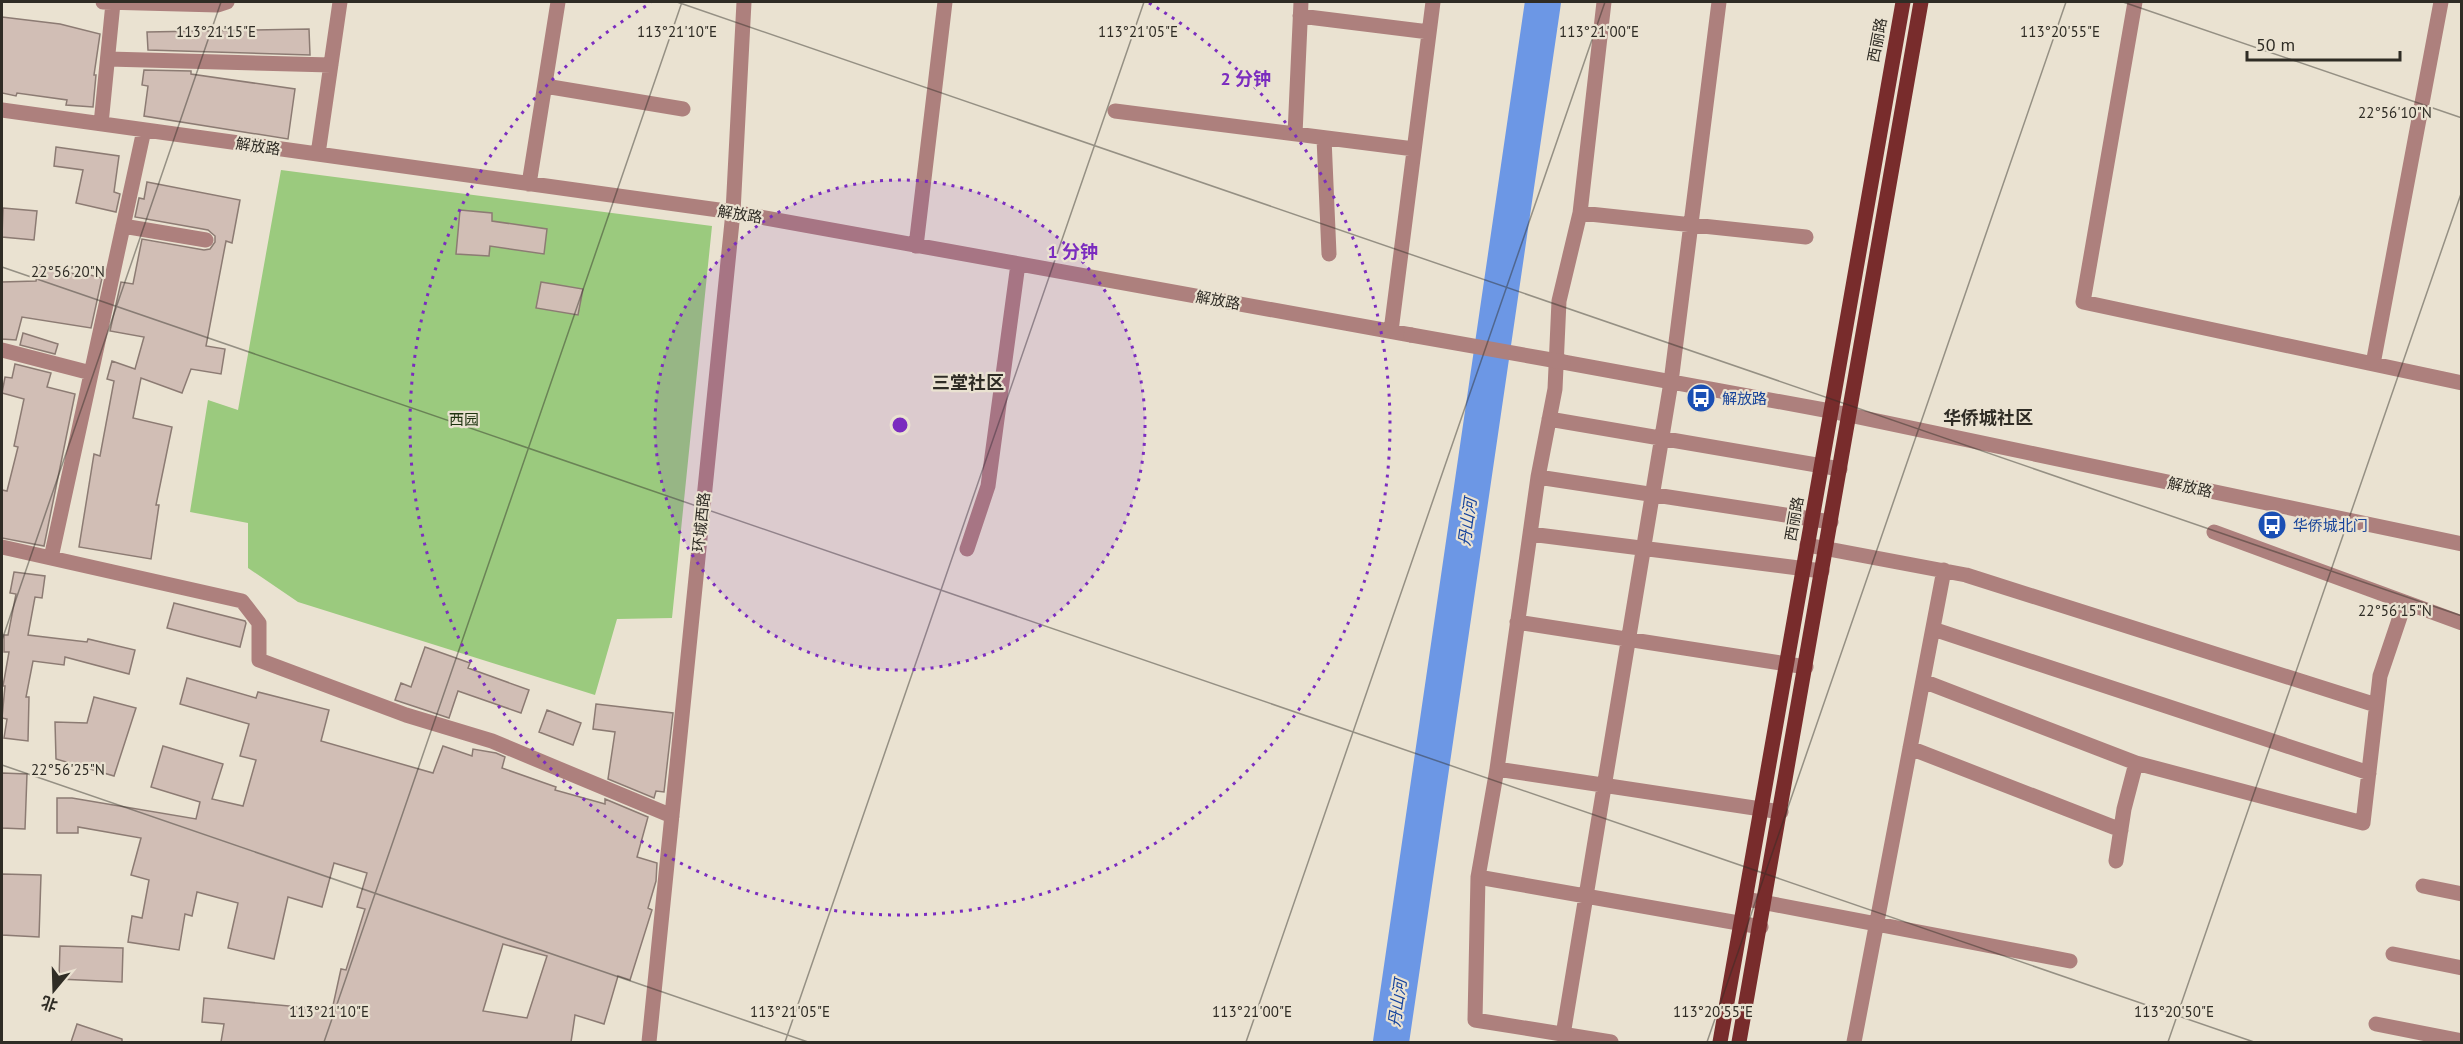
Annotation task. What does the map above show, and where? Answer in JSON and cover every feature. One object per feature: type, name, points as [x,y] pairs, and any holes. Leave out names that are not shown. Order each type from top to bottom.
[{"type":"main road","name":"西丽路","points":[[1720,1042],[1903,2]]},
{"type":"main road","points":[[1739,1042],[1761,927],[1921,2]]},
{"type":"street","points":[[101,124],[108,59],[108,2],[218,5],[227,2]]},
{"type":"street","points":[[318,154],[340,2]]},
{"type":"street","points":[[529,184],[558,2]]},
{"type":"street","name":"环城西路","points":[[649,1042],[733,212],[744,2]]},
{"type":"street","points":[[916,246],[945,2]]},
{"type":"street","points":[[1391,331],[1433,2]]},
{"type":"street","points":[[1604,2],[1580,213],[1559,302],[1555,389],[1530,534],[1497,769],[1478,877],[1475,1020],[1611,1042]]},
{"type":"street","points":[[1563,1035],[1671,382],[1719,2]]},
{"type":"street","points":[[2135,2],[2083,302],[2462,383]]},
{"type":"street","points":[[2373,364],[2440,2]]},
{"type":"street","points":[[1295,134],[1300,9],[1429,32]]},
{"type":"street","points":[[108,59],[331,65]]},
{"type":"street","points":[[544,86],[683,109]]},
{"type":"street","name":"解放路","points":[[2,110],[733,212],[1830,411],[2462,544]]},
{"type":"street","points":[[1115,111],[1414,149]]},
{"type":"street","points":[[51,558],[144,130]]},
{"type":"street","points":[[1324,138],[1329,254]]},
{"type":"street","points":[[1580,213],[1806,237]]},
{"type":"street","points":[[123,226],[207,240]]},
{"type":"street","points":[[967,549],[988,486],[1018,264]]},
{"type":"street","points":[[2,351],[91,373]]},
{"type":"street","points":[[1549,419],[1840,469]]},
{"type":"street","points":[[1539,477],[1831,522]]},
{"type":"street","points":[[2214,531],[2462,623]]},
{"type":"street","points":[[1530,534],[1822,572]]},
{"type":"street","points":[[1807,545],[1966,575],[2376,705]]},
{"type":"street","points":[[2,547],[242,601],[259,623],[258,660],[406,715],[492,741],[672,816]]},
{"type":"street","points":[[1854,1042],[1944,570]]},
{"type":"street","points":[[1923,681],[2136,763],[2364,823],[2379,676],[2405,602]]},
{"type":"street","points":[[1517,622],[1806,667]]},
{"type":"street","points":[[1933,629],[2369,773]]},
{"type":"street","points":[[1910,748],[2121,830]]},
{"type":"street","points":[[2116,861],[2136,763]]},
{"type":"street","points":[[1497,769],[1780,812]]},
{"type":"street","points":[[1478,877],[1761,927]]},
{"type":"street","points":[[2423,886],[2462,894]]},
{"type":"street","points":[[1746,899],[2070,961]]},
{"type":"street","points":[[2394,954],[2462,968]]},
{"type":"street","points":[[2376,1024],[2462,1041]]},
{"type":"green space","name":"西园","points":[[281,170],[712,226],[672,618],[617,619],[595,695],[298,602],[248,568],[248,523],[190,512],[208,400],[238,410]]},
{"type":"building","points":[[2,17],[60,24],[100,34],[94,75],[96,75],[93,107],[66,105],[67,100],[2,93]]},
{"type":"building","points":[[309,29],[310,55],[148,50],[147,32]]},
{"type":"building","points":[[144,70],[191,71],[191,74],[295,89],[288,139],[144,116],[148,86],[142,85]]},
{"type":"building","points":[[56,147],[119,156],[114,192],[120,194],[116,212],[76,203],[83,170],[54,166]]},
{"type":"building","points":[[147,182],[240,200],[232,243],[226,241],[206,346],[225,349],[221,374],[191,369],[182,393],[141,378],[133,418],[172,427],[156,505],[159,505],[151,559],[79,547],[94,454],[100,456],[114,381],[107,379],[112,361],[135,369],[144,337],[110,331],[121,282],[133,284],[142,239],[204,250],[210,249],[215,242],[215,236],[208,230],[135,217],[139,198],[144,199]]},
{"type":"building","points":[[3,208],[37,211],[34,240],[2,237]]},
{"type":"building","points":[[460,210],[492,213],[492,221],[547,229],[544,254],[490,246],[489,256],[456,254]]},
{"type":"building","points":[[40,265],[86,277],[86,274],[102,278],[91,328],[22,317],[16,340],[2,339],[2,282],[36,281]]},
{"type":"building","points":[[541,282],[583,289],[578,315],[536,308]]},
{"type":"building","points":[[23,333],[58,344],[55,354],[20,345]]},
{"type":"building","points":[[15,364],[51,373],[47,387],[75,394],[44,546],[2,538],[2,490],[7,491],[18,447],[14,446],[24,399],[2,393],[5,377],[12,378]]},
{"type":"building","points":[[14,572],[45,576],[42,598],[35,597],[28,635],[87,642],[88,639],[135,650],[129,674],[65,657],[64,665],[33,661],[26,697],[29,697],[28,741],[4,738],[7,719],[2,718],[5,686],[3,686],[9,652],[4,652],[4,635],[8,635],[16,594],[10,593]]},
{"type":"building","points":[[174,603],[245,621],[240,647],[167,628]]},
{"type":"building","points":[[425,647],[470,663],[468,668],[529,690],[521,713],[458,691],[449,718],[395,700],[401,683],[411,687]]},
{"type":"building","points":[[187,678],[256,698],[258,692],[329,710],[321,741],[433,773],[443,746],[472,756],[473,749],[496,753],[505,757],[502,768],[556,787],[555,790],[605,804],[605,799],[648,817],[637,857],[657,863],[656,881],[648,908],[652,910],[630,980],[618,976],[604,1024],[575,1015],[571,1042],[221,1042],[224,1024],[202,1022],[204,998],[332,1010],[341,969],[346,970],[365,909],[357,907],[367,873],[334,863],[322,907],[288,897],[274,959],[228,948],[238,903],[197,892],[192,916],[185,914],[179,950],[128,942],[132,916],[142,918],[149,880],[131,875],[141,838],[78,827],[78,833],[57,833],[57,798],[72,798],[196,819],[200,802],[151,787],[163,746],[223,764],[212,799],[243,806],[256,760],[240,756],[249,724],[180,704]],"holes":[[[503,944],[547,956],[527,1018],[483,1011]]]},
{"type":"building","points":[[94,697],[136,708],[114,776],[56,759],[55,722],[87,723]]},
{"type":"building","points":[[596,704],[673,713],[664,792],[656,791],[654,798],[608,779],[615,732],[593,729]]},
{"type":"building","points":[[547,710],[581,723],[573,745],[539,732]]},
{"type":"building","points":[[2,773],[27,774],[25,829],[2,828]]},
{"type":"building","points":[[2,874],[41,875],[39,937],[2,935]]},
{"type":"building","points":[[60,946],[123,948],[122,982],[59,979]]},
{"type":"building","points":[[77,1024],[122,1039],[122,1042],[71,1042]]},
{"type":"waterway","name":"丹山河","points":[[1391,1042],[1543,2]]},
{"type":"place","name":"解放路","points":[[1701,398]]},
{"type":"place","name":"华侨城北门","points":[[2272,525]]},
{"type":"district","name":"三堂社区","points":[[968,382]]},
{"type":"district","name":"华侨城社区","points":[[1988,417]]}]
